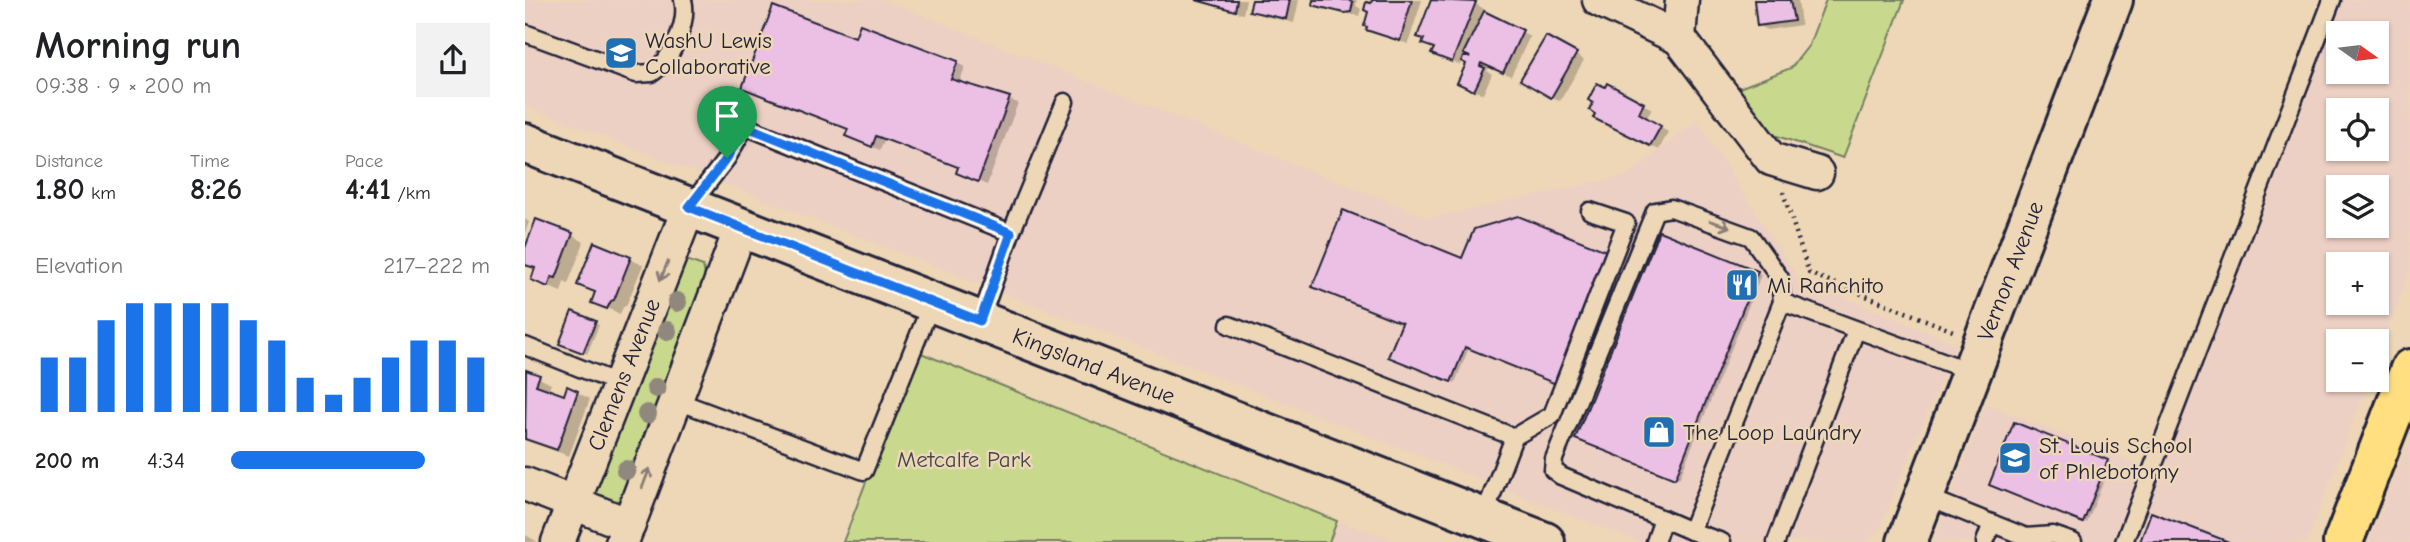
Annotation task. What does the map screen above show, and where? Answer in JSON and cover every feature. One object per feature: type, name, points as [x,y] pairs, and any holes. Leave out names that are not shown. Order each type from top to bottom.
[{"type":"main road","points":[[2343,542],[2410,369]]},
{"type":"street","points":[[1599,0],[1679,38],[1771,159],[1817,173]]},
{"type":"street","points":[[1679,38],[1682,0]]},
{"type":"street","name":"Vernon Avenue","points":[[1917,516],[2113,0]]},
{"type":"street","name":"Kingsland Avenue","points":[[525,143],[1545,542]]},
{"type":"street","name":"Clemens Avenue","points":[[558,542],[689,207]]},
{"type":"street","points":[[525,484],[573,503],[626,533],[741,228]]},
{"type":"street","points":[[1887,542],[1917,516]]},
{"type":"lane","points":[[525,33],[636,74],[652,74],[669,56],[684,18],[683,0]]},
{"type":"lane","points":[[2124,542],[2332,0]]},
{"type":"lane","points":[[980,321],[1011,233],[1065,102]]},
{"type":"lane","points":[[689,207],[727,158],[745,126],[1011,233]]},
{"type":"lane","points":[[1691,531],[1781,302],[1780,278],[1751,237],[1671,208],[1655,211],[1554,458],[1553,470],[1561,477],[1691,531],[1722,542]]},
{"type":"lane","points":[[1483,518],[1514,438],[1552,415],[1626,223],[1590,211]]},
{"type":"lane","points":[[675,400],[864,471],[932,302]]},
{"type":"lane","points":[[1781,302],[1856,330],[1977,357]]},
{"type":"lane","points":[[1229,325],[1514,438]]},
{"type":"lane","points":[[1776,542],[1856,330]]},
{"type":"lane","points":[[525,346],[620,384]]},
{"type":"lane","points":[[1917,516],[1992,523],[2026,537],[2053,535],[2073,542]]},
{"type":"lane","points":[[1655,542],[1663,519]]},
{"type":"lane","points":[[1985,542],[1992,523]]},
{"type":"path","points":[[1771,159],[1809,273],[1977,357]]},
{"type":"shaded area","points":[[525,0],[884,0],[1429,218],[1626,176],[1697,121],[1798,278],[1956,344],[1879,530],[1866,542],[1640,542],[525,106]]},
{"type":"shaded area","points":[[2339,0],[2410,0],[2410,270],[2388,329],[2326,329],[2326,392],[2364,392],[2307,542],[1933,542],[1986,404],[2157,472],[2326,34],[2326,84],[2389,84],[2389,21],[2331,21]]},
{"type":"shaded area","points":[[2410,440],[2410,542],[2369,542]]},
{"type":"shaded area","points":[[1337,521],[1398,542],[1329,542]]},
{"type":"green space","points":[[1826,0],[1904,0],[1843,158],[1768,133],[1739,88],[1791,68],[1809,45]]},
{"type":"green space","points":[[686,260],[703,266],[706,279],[626,497],[619,503],[609,503],[592,493],[679,265]]},
{"type":"green space","name":"Metcalfe Park","points":[[916,351],[1337,521],[1329,542],[843,542]]},
{"type":"building","points":[[1196,0],[1237,0],[1235,11]]},
{"type":"building","points":[[1252,0],[1290,0],[1286,19],[1249,11]]},
{"type":"building","points":[[1313,0],[1353,2],[1351,12],[1344,13],[1312,5]]},
{"type":"building","points":[[1372,0],[1412,0],[1400,41],[1366,30],[1367,27],[1364,26],[1368,12],[1364,10],[1366,2],[1371,3]]},
{"type":"building","points":[[1431,0],[1476,2],[1452,62],[1431,54],[1434,48],[1422,44],[1424,39],[1417,37]]},
{"type":"building","points":[[1754,0],[1790,0],[1794,21],[1757,26]]},
{"type":"building","points":[[773,6],[855,37],[860,24],[958,61],[951,79],[1010,97],[978,182],[956,173],[958,167],[876,136],[872,147],[845,136],[848,129],[742,88]]},
{"type":"building","points":[[1484,11],[1523,30],[1503,73],[1481,63],[1480,66],[1485,68],[1474,91],[1457,83],[1466,64],[1461,61],[1463,57],[1470,57],[1463,54]]},
{"type":"building","points":[[1546,36],[1577,53],[1551,98],[1520,80]]},
{"type":"building","points":[[1597,83],[1605,87],[1607,83],[1644,103],[1639,113],[1661,126],[1650,146],[1593,118],[1595,114],[1589,110],[1593,103],[1588,100]]},
{"type":"building","points":[[1343,210],[1462,258],[1474,229],[1518,216],[1609,252],[1556,384],[1465,347],[1451,382],[1388,357],[1402,323],[1312,287]]},
{"type":"building","points":[[536,219],[573,233],[556,278],[552,277],[548,287],[531,280],[535,268],[525,265],[525,248]]},
{"type":"building","points":[[1659,231],[1758,271],[1675,479],[1575,439]]},
{"type":"building","points":[[594,242],[631,257],[614,300],[607,309],[591,303],[595,292],[577,285]]},
{"type":"building","points":[[572,311],[596,321],[583,353],[559,344]]},
{"type":"building","points":[[526,370],[540,375],[536,385],[564,395],[567,386],[578,391],[557,450],[525,439]]},
{"type":"building","points":[[2014,422],[2108,460],[2083,523],[1989,485]]},
{"type":"building","points":[[2151,512],[2229,542],[2140,542]]},
{"type":"place","name":"WashU Lewis Collaborative","points":[[621,53]]},
{"type":"place","name":"Mi Ranchito","points":[[1742,285]]},
{"type":"place","name":"The Loop Laundry","points":[[1659,432]]},
{"type":"place","name":"St. Louis School of Phlebotomy","points":[[2015,458]]},
{"type":"route","points":[[745,126],[1011,233],[980,321],[689,207],[727,158],[745,126]]}]
